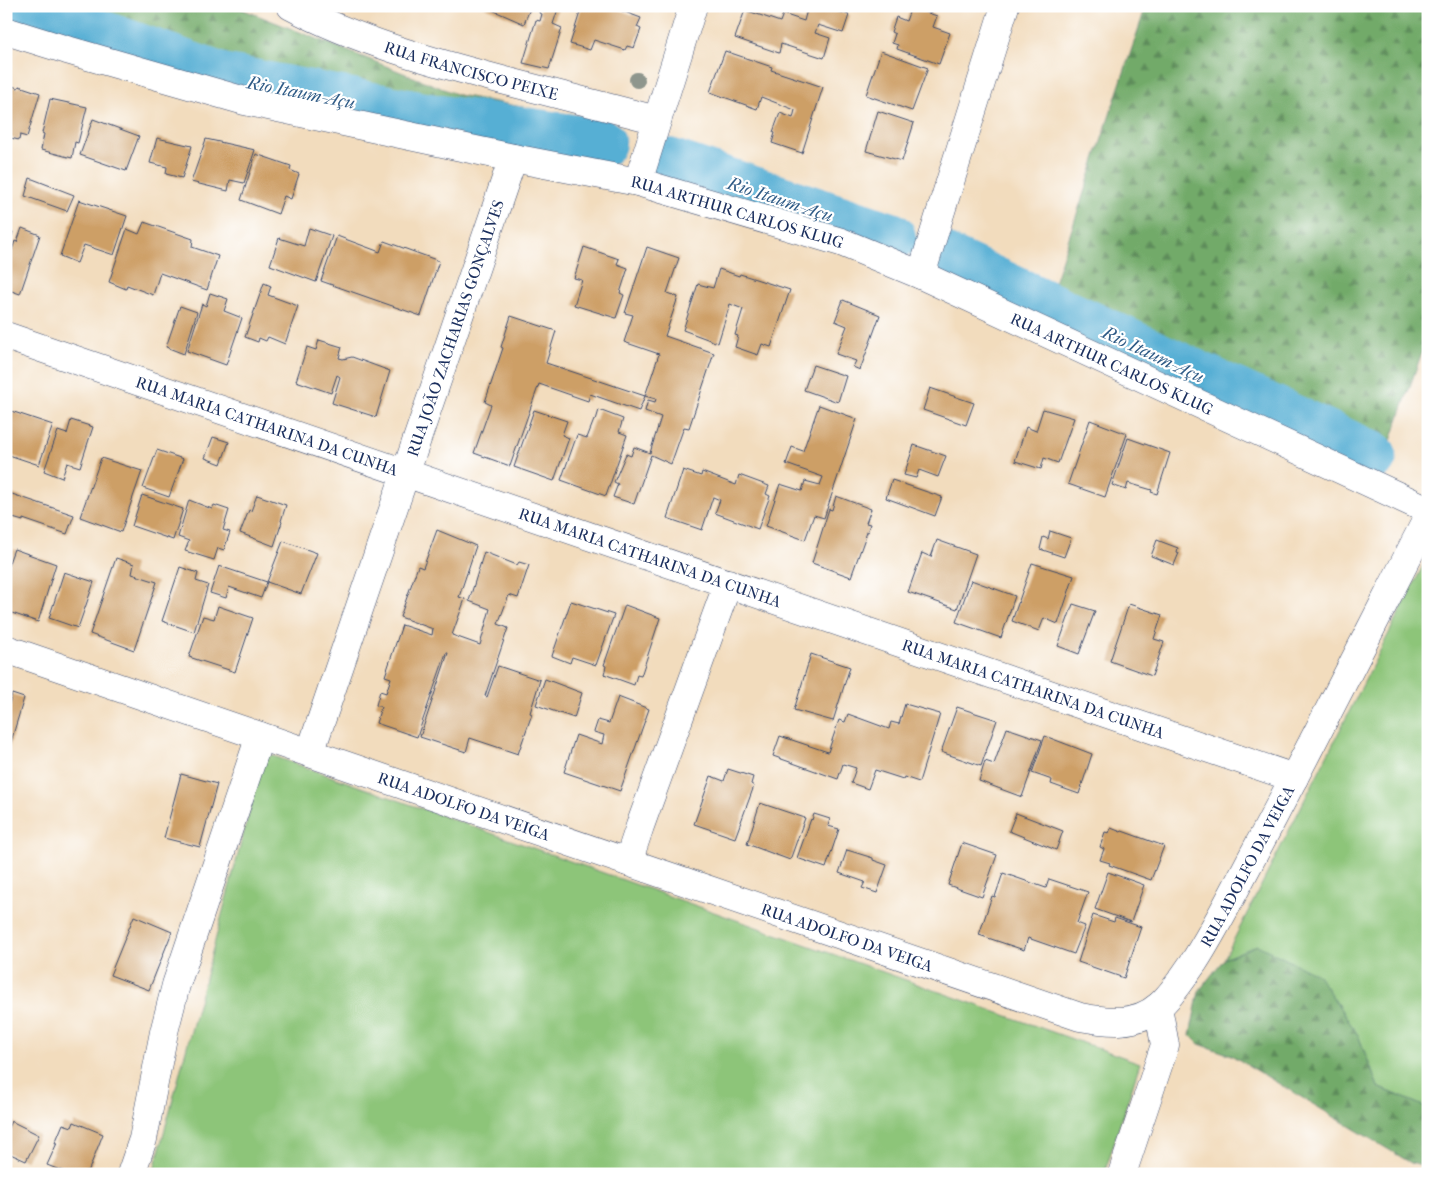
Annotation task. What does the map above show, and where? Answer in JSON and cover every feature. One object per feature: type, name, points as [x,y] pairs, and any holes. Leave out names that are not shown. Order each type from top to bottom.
[{"type":"street","name":"RUA FRANCISCO PEIXE","points":[[291,6],[355,35],[419,56],[657,120]]},
{"type":"street","points":[[638,182],[692,6]]},
{"type":"street","points":[[921,275],[1005,6]]},
{"type":"street","name":"RUA ARTHUR CARLOS KLUG","points":[[6,31],[245,102],[638,182],[841,242],[921,275],[1428,510]]},
{"type":"street","name":"RUA JOÃO ZACHARIAS GONÇALVES","points":[[310,753],[513,158]]},
{"type":"street","name":"RUA MARIA CATHARINA DA CUNHA","points":[[6,336],[1294,778]]},
{"type":"street","name":"RUA ADOLFO DA VEIGA","points":[[6,649],[1080,1017],[1104,1021],[1125,1021],[1142,1017],[1158,1006],[1179,984],[1210,938],[1428,517]]},
{"type":"street","points":[[628,862],[728,583]]},
{"type":"street","points":[[131,1174],[143,1139],[164,1032],[176,985],[260,736]]},
{"type":"street","points":[[1122,1174],[1165,1044],[1158,1006]]},
{"type":"green space","points":[[48,6],[234,6],[459,95],[527,108],[521,134],[215,76]]},
{"type":"green space","points":[[1146,6],[1428,6],[1428,335],[1380,472],[1043,316]]},
{"type":"green space","points":[[1428,556],[1428,1108],[1378,1087],[1358,1035],[1257,945],[1224,959]]},
{"type":"green space","points":[[265,753],[1140,1063],[1104,1174],[153,1174]]},
{"type":"green space","points":[[1257,945],[1318,975],[1358,1035],[1378,1087],[1428,1108],[1428,1168],[1411,1163],[1231,1055],[1199,1044],[1190,1035],[1199,991],[1224,959]]},
{"type":"building","points":[[483,6],[531,6],[524,24]]},
{"type":"building","points":[[541,6],[559,6],[553,24],[562,28],[549,69],[523,63],[536,20],[540,21],[542,14],[539,13]]},
{"type":"building","points":[[582,6],[609,6],[641,18],[637,27],[641,29],[634,48],[627,46],[625,50],[594,40],[590,50],[570,44]]},
{"type":"building","points":[[808,6],[832,6],[831,9],[849,15],[843,33],[818,25],[815,33],[830,38],[824,58],[781,44],[779,53],[735,38],[745,10],[780,22],[783,14],[804,21]]},
{"type":"building","points":[[911,7],[937,16],[933,27],[950,33],[939,64],[897,49],[898,45],[892,43],[895,34],[891,32],[896,17],[906,21]]},
{"type":"building","points":[[725,51],[772,67],[771,70],[823,87],[802,153],[772,143],[775,133],[773,132],[780,113],[793,118],[795,110],[761,97],[757,109],[710,92]]},
{"type":"building","points":[[881,51],[928,68],[912,111],[866,95]]},
{"type":"building","points":[[6,84],[40,93],[27,137],[20,135],[19,140],[6,137]]},
{"type":"building","points":[[50,99],[87,107],[78,143],[75,142],[72,158],[41,150],[44,134],[42,133]]},
{"type":"building","points":[[878,111],[914,123],[902,161],[866,151]]},
{"type":"building","points":[[93,119],[139,136],[126,171],[80,155]]},
{"type":"building","points":[[157,138],[192,146],[182,178],[166,174],[167,167],[150,163]]},
{"type":"building","points":[[206,139],[255,150],[244,183],[230,180],[228,191],[191,182]]},
{"type":"building","points":[[256,154],[291,166],[290,170],[299,174],[291,199],[284,196],[278,214],[241,200]]},
{"type":"building","points":[[30,178],[74,195],[67,211],[25,196]]},
{"type":"building","points":[[79,200],[127,216],[114,255],[84,245],[77,263],[60,256]]},
{"type":"building","points":[[144,222],[193,239],[192,247],[218,256],[207,290],[160,273],[153,295],[127,285],[126,289],[109,282],[127,229],[139,234]]},
{"type":"building","points":[[22,228],[40,235],[20,294],[6,289],[6,268],[15,241],[17,242]]},
{"type":"building","points":[[309,228],[332,236],[316,282],[270,265],[279,238],[304,246]]},
{"type":"building","points":[[6,230],[13,232],[7,252],[6,252]]},
{"type":"building","points":[[337,236],[380,252],[384,241],[439,261],[421,316],[321,281]]},
{"type":"building","points":[[584,247],[619,259],[617,264],[628,268],[620,293],[624,295],[616,318],[574,305],[582,280],[574,278]]},
{"type":"building","points":[[647,247],[679,258],[667,293],[678,297],[665,336],[714,353],[689,428],[684,427],[671,464],[651,455],[634,504],[613,497],[618,484],[614,482],[626,454],[631,456],[634,447],[650,453],[661,417],[645,411],[648,400],[655,402],[656,399],[645,396],[659,354],[624,342],[633,315],[625,313]]},
{"type":"building","points":[[719,269],[790,290],[771,347],[762,344],[758,355],[735,347],[738,336],[735,335],[743,309],[730,304],[718,343],[683,330],[698,284],[713,288]]},
{"type":"building","points":[[264,283],[271,286],[268,295],[298,306],[285,344],[268,337],[266,341],[259,338],[258,342],[245,337]]},
{"type":"building","points":[[210,293],[228,299],[224,311],[242,318],[226,365],[187,351],[202,304],[206,306]]},
{"type":"building","points":[[843,300],[880,315],[860,370],[853,367],[856,361],[836,354],[847,326],[835,321]]},
{"type":"building","points":[[180,306],[197,312],[184,354],[166,347]]},
{"type":"building","points":[[511,316],[556,331],[546,363],[645,396],[639,411],[590,394],[588,401],[539,384],[510,466],[474,453],[491,405],[485,402],[503,348],[501,347]]},
{"type":"building","points":[[319,340],[342,347],[339,358],[352,357],[390,371],[376,417],[332,403],[340,377],[337,375],[331,393],[296,381],[307,347],[316,350]]},
{"type":"building","points":[[813,365],[846,376],[838,402],[804,390]]},
{"type":"building","points":[[930,388],[974,403],[966,425],[923,410]]},
{"type":"building","points":[[819,405],[857,419],[824,518],[814,515],[805,540],[766,526],[780,484],[802,491],[805,481],[820,485],[823,477],[786,464],[792,447],[803,451]]},
{"type":"building","points":[[1043,409],[1074,418],[1058,463],[1044,458],[1041,469],[1015,461],[1026,427],[1036,431]]},
{"type":"building","points":[[8,410],[53,425],[39,465],[6,454],[6,416]]},
{"type":"building","points":[[534,410],[567,421],[562,435],[569,438],[554,481],[514,467]]},
{"type":"building","points":[[599,410],[623,419],[619,432],[627,435],[606,496],[561,480],[577,435],[587,438]]},
{"type":"building","points":[[71,420],[93,427],[80,467],[67,463],[62,478],[44,471],[58,431],[67,434]]},
{"type":"building","points":[[1090,420],[1127,434],[1105,497],[1068,484]]},
{"type":"building","points":[[213,437],[229,442],[221,464],[205,458]]},
{"type":"building","points":[[1128,438],[1170,453],[1157,494],[1151,492],[1152,490],[1128,483],[1126,490],[1112,485]]},
{"type":"building","points":[[914,445],[946,456],[938,477],[919,470],[916,478],[904,475]]},
{"type":"building","points":[[157,450],[183,459],[169,497],[143,488]]},
{"type":"building","points":[[101,458],[142,471],[121,532],[80,517]]},
{"type":"building","points":[[683,470],[701,476],[702,472],[736,485],[739,475],[769,486],[766,494],[770,496],[758,529],[715,513],[720,500],[713,497],[702,530],[667,518]]},
{"type":"building","points":[[892,480],[942,497],[935,516],[886,498]]},
{"type":"building","points":[[6,492],[74,515],[67,534],[23,519],[23,521],[6,516]]},
{"type":"building","points":[[142,495],[183,509],[173,540],[132,526]]},
{"type":"building","points":[[257,495],[286,505],[274,546],[240,533]]},
{"type":"building","points":[[836,496],[871,509],[866,523],[870,524],[851,577],[812,563],[829,509],[832,510]]},
{"type":"building","points":[[189,500],[212,509],[214,505],[229,510],[223,530],[230,532],[224,550],[218,548],[214,560],[185,551],[189,541],[178,537]]},
{"type":"building","points":[[437,530],[476,546],[459,597],[465,599],[452,635],[480,645],[490,609],[469,601],[484,552],[517,565],[519,562],[529,565],[518,598],[509,595],[498,624],[508,628],[485,696],[487,697],[498,666],[540,680],[530,713],[532,714],[518,754],[470,738],[466,752],[420,737],[448,653],[446,653],[417,737],[376,723],[381,707],[376,705],[380,691],[386,693],[391,678],[385,676],[402,625],[432,635],[433,629],[400,617],[418,566],[423,568]]},
{"type":"building","points":[[1050,531],[1071,538],[1064,557],[1040,549],[1043,537],[1048,539]]},
{"type":"building","points":[[937,540],[976,554],[957,609],[908,592],[922,553],[931,557]]},
{"type":"building","points":[[1157,540],[1178,548],[1177,552],[1179,553],[1174,565],[1151,556]]},
{"type":"building","points":[[283,541],[317,553],[301,594],[267,582]]},
{"type":"building","points":[[14,549],[56,564],[38,622],[6,611],[6,571]]},
{"type":"building","points":[[116,558],[134,564],[132,574],[157,582],[134,650],[90,634]]},
{"type":"building","points":[[1032,563],[1074,576],[1058,624],[1044,618],[1039,631],[1012,621]]},
{"type":"building","points":[[219,566],[267,582],[261,598],[229,587],[226,598],[210,593]]},
{"type":"building","points":[[180,567],[198,573],[196,581],[208,585],[194,632],[162,621]]},
{"type":"building","points":[[64,572],[94,582],[78,628],[49,618]]},
{"type":"building","points":[[971,580],[1015,596],[1001,638],[956,622]]},
{"type":"building","points":[[571,601],[614,615],[596,665],[572,657],[570,663],[552,656]]},
{"type":"building","points":[[1073,604],[1095,611],[1079,654],[1058,646]]},
{"type":"building","points":[[1129,604],[1162,615],[1154,639],[1164,642],[1152,676],[1110,661]]},
{"type":"building","points":[[625,605],[660,618],[641,676],[637,675],[634,685],[604,674],[606,666],[604,665]]},
{"type":"building","points":[[218,606],[253,618],[235,672],[189,657],[203,616],[214,619]]},
{"type":"building","points":[[811,654],[850,667],[833,721],[794,710]]},
{"type":"building","points":[[545,679],[582,693],[574,718],[536,705]]},
{"type":"building","points":[[12,694],[24,698],[7,755],[6,713]]},
{"type":"building","points":[[618,697],[649,709],[620,791],[564,772],[576,735],[602,744],[604,735],[594,732],[598,720],[609,723]]},
{"type":"building","points":[[905,704],[940,714],[919,782],[875,770],[868,789],[851,783],[856,768],[843,764],[838,779],[773,756],[780,736],[828,752],[839,720],[845,722],[848,714],[889,729],[891,722],[899,724]]},
{"type":"building","points":[[957,707],[997,720],[981,766],[941,752]]},
{"type":"building","points":[[1007,728],[1042,740],[1022,797],[979,781],[985,761],[994,764]]},
{"type":"building","points":[[1045,736],[1092,754],[1079,794],[1051,784],[1052,780],[1032,773]]},
{"type":"building","points":[[728,769],[753,777],[751,784],[754,786],[735,838],[694,824],[711,776],[724,781]]},
{"type":"building","points":[[181,774],[217,784],[200,847],[164,838]]},
{"type":"building","points":[[760,803],[805,818],[790,860],[747,844]]},
{"type":"building","points":[[1016,813],[1063,831],[1056,850],[1009,831]]},
{"type":"building","points":[[814,814],[830,819],[828,826],[839,829],[826,868],[797,858]]},
{"type":"building","points":[[1111,828],[1164,846],[1151,880],[1100,860],[1104,849],[1100,847],[1105,832],[1109,833]]},
{"type":"building","points":[[962,843],[997,855],[982,897],[948,885]]},
{"type":"building","points":[[847,850],[873,858],[873,860],[887,865],[877,893],[862,888],[865,882],[839,873]]},
{"type":"building","points":[[1108,872],[1144,885],[1131,922],[1095,909]]},
{"type":"building","points":[[1003,873],[1046,888],[1049,879],[1088,892],[1077,923],[1085,926],[1074,954],[1028,938],[1024,950],[979,935],[992,896],[995,897]]},
{"type":"building","points":[[1093,915],[1114,922],[1115,918],[1141,927],[1124,978],[1078,962]]},
{"type":"building","points":[[134,916],[172,932],[149,990],[110,975]]},
{"type":"building","points":[[11,1121],[39,1135],[26,1161],[6,1152],[6,1132]]},
{"type":"building","points":[[74,1122],[103,1134],[88,1172],[86,1170],[85,1174],[70,1174],[47,1165],[63,1124],[72,1127]]},
{"type":"waterway","name":"Rio Itaum-Açu","points":[[10,6],[68,23],[222,78],[440,120],[601,143]]},
{"type":"waterway","name":"Rio Itaum-Açu","points":[[669,163],[891,237]]},
{"type":"waterway","name":"Rio Itaum-Açu","points":[[935,254],[1372,456]]}]
